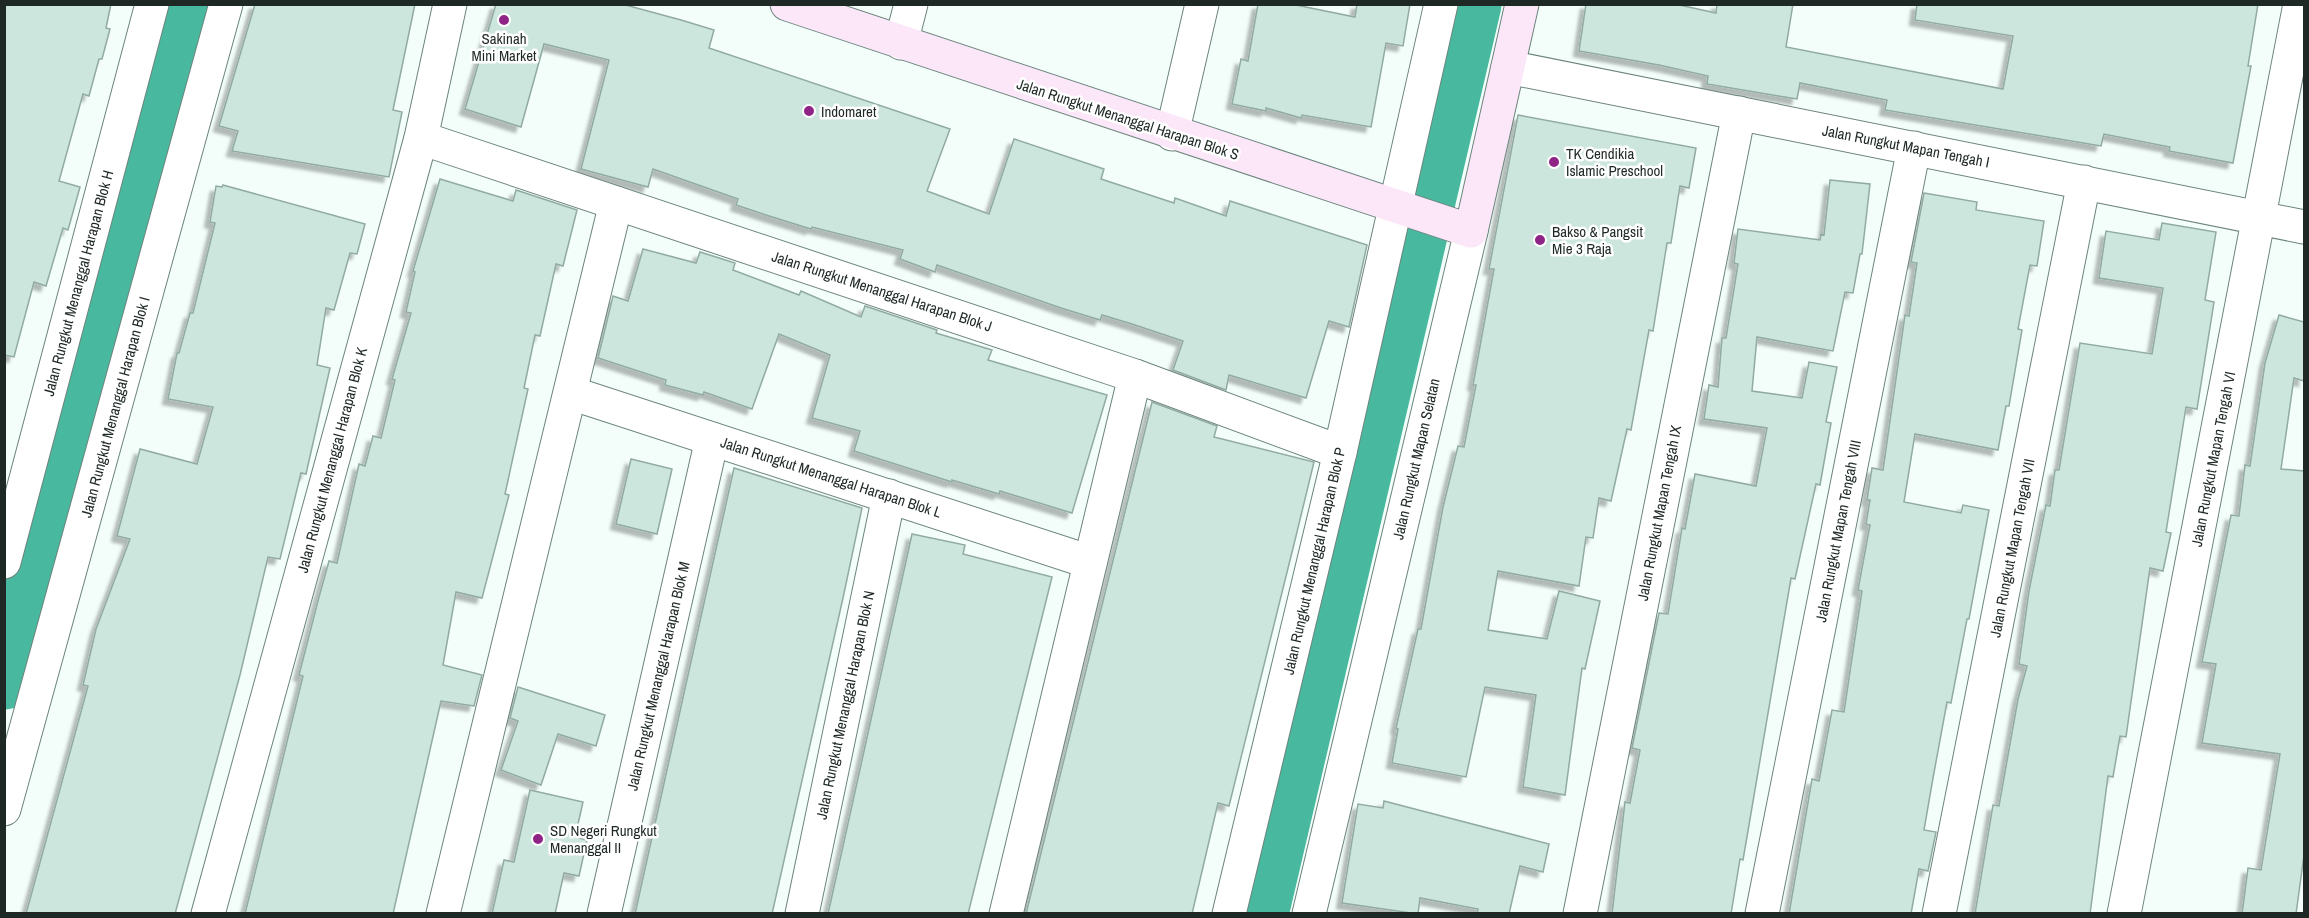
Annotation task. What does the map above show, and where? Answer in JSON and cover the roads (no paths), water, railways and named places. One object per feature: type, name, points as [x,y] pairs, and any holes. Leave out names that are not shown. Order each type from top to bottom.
[{"type":"street","name":"Jalan Rungkut Menanggal Harapan Blok H","points":[[4,562],[152,4]]},
{"type":"street","name":"Jalan Rungkut Menanggal Harapan Blok I","points":[[4,808],[226,4]]},
{"type":"street","name":"Jalan Rungkut Menanggal Harapan Blok K","points":[[208,914],[421,138],[450,4]]},
{"type":"street","name":"Jalan Rungkut Menanggal Harapan Blok S","points":[[787,4],[1172,134],[1462,228]]},
{"type":"street","points":[[901,43],[911,4]]},
{"type":"street","points":[[1172,134],[1202,4]]},
{"type":"street","name":"Jalan Rungkut Menanggal Harapan Blok P","points":[[1229,914],[1399,209],[1442,4]]},
{"type":"street","name":"Jalan Rungkut Mapan Selatan","points":[[1309,914],[1462,228],[1508,67],[1522,4]]},
{"type":"street","name":"Jalan Rungkut Mapan Tengah VI","points":[[2124,914],[2300,4]]},
{"type":"street","name":"Jalan Rungkut Mapan Tengah I","points":[[1508,67],[2304,226]]},
{"type":"street","name":"Jalan Rungkut Mapan Tengah IX","points":[[1580,914],[1739,113]]},
{"type":"street","name":"Jalan Rungkut Menanggal Harapan Blok J","points":[[421,138],[1135,376],[1340,452]]},
{"type":"street","name":"Jalan Rungkut Mapan Tengah VIII","points":[[1762,914],[1914,148]]},
{"type":"street","name":"Jalan Rungkut Mapan Tengah VII","points":[[1939,914],[2085,182]]},
{"type":"street","points":[[443,914],[616,203]]},
{"type":"street","points":[[1005,914],[1135,376]]},
{"type":"street","name":"Jalan Rungkut Menanggal Harapan Blok L","points":[[571,393],[1090,562]]},
{"type":"street","name":"Jalan Rungkut Menanggal Harapan Blok M","points":[[604,914],[712,439]]},
{"type":"street","name":"Jalan Rungkut Menanggal Harapan Blok N","points":[[802,914],[889,496]]},
{"type":"waterway","points":[[4,678],[189,4]]},
{"type":"waterway","points":[[1257,914],[1470,4]]},
{"type":"place","name":"Sakinah Mini Market","points":[[504,20]]},
{"type":"place","name":"Indomaret","points":[[809,111]]},
{"type":"place","name":"TK Cendikia Islamic Preschool","points":[[1554,162]]},
{"type":"place","name":"Bakso & Pangsit Mie 3 Raja","points":[[1540,240]]},
{"type":"place","name":"SD Negeri Rungkut Menanggal II","points":[[538,839]]}]
